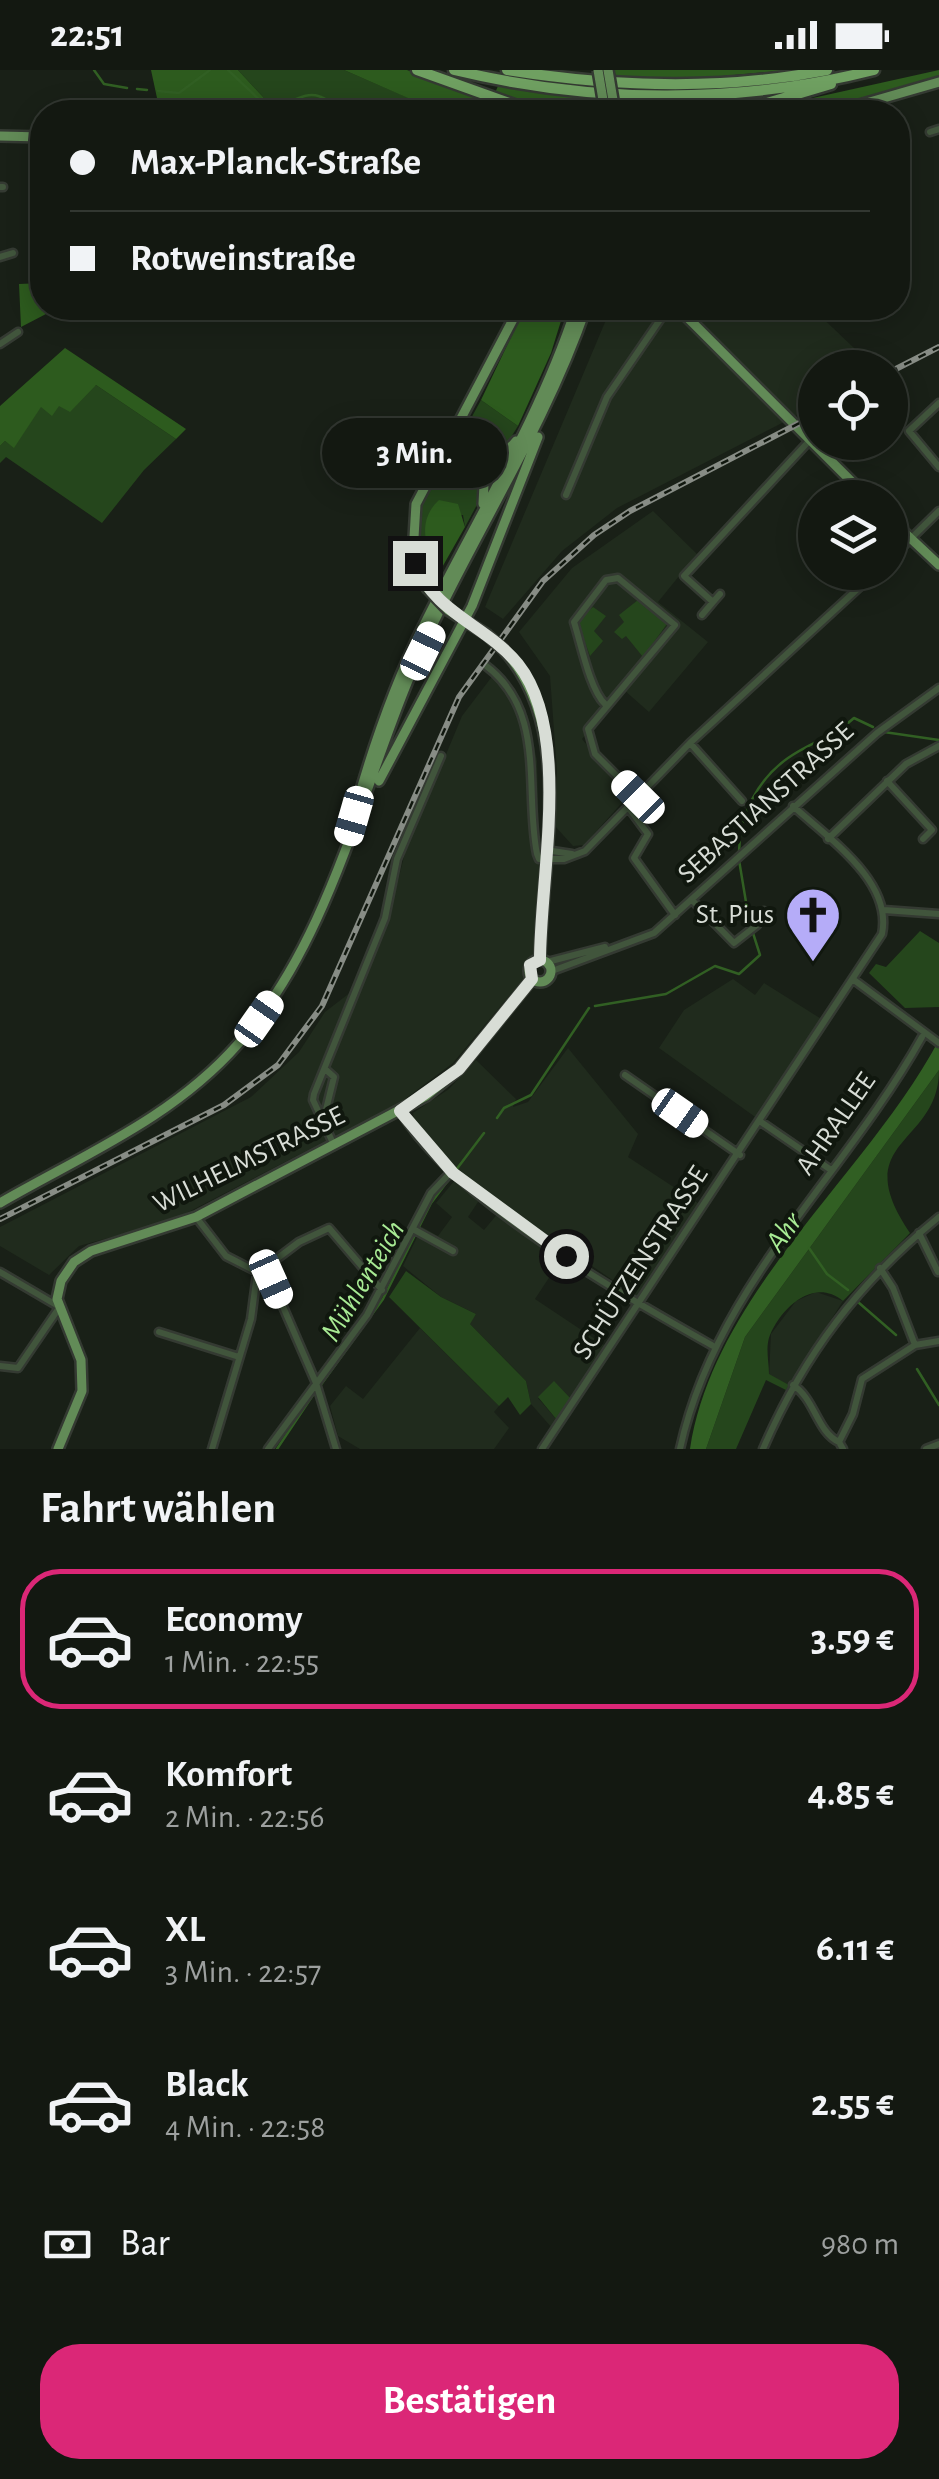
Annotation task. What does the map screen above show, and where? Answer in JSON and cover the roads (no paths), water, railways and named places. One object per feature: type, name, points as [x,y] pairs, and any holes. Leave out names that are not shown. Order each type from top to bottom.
[{"type":"highway","points":[[417,70],[501,100]]},
{"type":"highway","points":[[454,70],[566,90],[632,95],[748,91],[845,78],[874,70]]},
{"type":"highway","points":[[507,70],[566,79],[671,85],[760,80],[827,70]]},
{"type":"highway","points":[[783,100],[845,78]]},
{"type":"main road","points":[[598,70],[604,100]]},
{"type":"main road","points":[[608,70],[613,100]]},
{"type":"main road","points":[[877,100],[939,82]]},
{"type":"main road","points":[[0,136],[30,136]]},
{"type":"main road","points":[[513,320],[424,485],[411,531],[415,563],[427,588],[439,603],[504,649],[532,686],[544,727],[546,855],[547,964],[547,981],[532,979],[530,965],[547,964]]},
{"type":"main road","points":[[344,850],[386,709],[534,414],[571,320]]},
{"type":"main road","points":[[0,1203],[171,1105],[237,1046],[282,986],[344,850],[472,606],[581,320]]},
{"type":"main road","points":[[690,320],[798,428]]},
{"type":"main road","points":[[344,850],[407,682],[551,400]]},
{"type":"main road","points":[[424,485],[454,468],[503,455],[534,414]]},
{"type":"main road","points":[[458,424],[462,446],[486,494],[473,532]]},
{"type":"main road","points":[[444,450],[470,464]]},
{"type":"main road","points":[[830,460],[850,480]]},
{"type":"main road","points":[[910,539],[939,565]]},
{"type":"main road","name":"WILHELMSTRASSE","points":[[58,1307],[64,1276],[86,1254],[196,1217],[400,1111],[459,1069],[532,979]]},
{"type":"main road","points":[[58,1307],[78,1349],[83,1380],[78,1408],[58,1449]]},
{"type":"street","points":[[930,132],[939,129]]},
{"type":"street","points":[[0,257],[13,253]]},
{"type":"street","points":[[566,495],[607,398],[660,320]]},
{"type":"street","points":[[0,344],[18,332]]},
{"type":"street","points":[[939,403],[910,431],[939,468]]},
{"type":"street","points":[[713,602],[684,576],[798,453]]},
{"type":"street","points":[[910,539],[939,511]]},
{"type":"street","points":[[605,704],[591,686],[585,648],[574,622],[606,580],[618,578],[675,625],[605,704],[588,729],[590,746],[638,797]]},
{"type":"street","points":[[485,665],[498,674],[518,707],[528,736],[539,859],[546,855],[578,854],[690,742],[856,590]]},
{"type":"street","points":[[702,615],[720,594]]},
{"type":"street","name":"SEBASTIANSTRASSE","points":[[547,964],[654,933],[793,806],[894,720],[939,688]]},
{"type":"street","points":[[690,742],[742,802]]},
{"type":"street","points":[[828,839],[906,764],[939,746]]},
{"type":"street","points":[[334,1143],[313,1100],[384,918],[397,859],[442,756]]},
{"type":"street","points":[[887,782],[932,830],[923,839]]},
{"type":"street","points":[[793,806],[868,880],[884,910],[939,914]]},
{"type":"street","points":[[628,807],[648,834],[634,858],[675,916]]},
{"type":"street","points":[[692,900],[730,942],[752,929],[764,911]]},
{"type":"street","name":"SCHÜTZENSTRASSE","points":[[542,1449],[854,980],[882,934],[884,910]]},
{"type":"street","points":[[854,980],[939,1042]]},
{"type":"street","name":"AHRALLEE","points":[[680,1449],[689,1407],[713,1346],[922,1037]]},
{"type":"street","points":[[322,1124],[334,1087],[334,1077],[325,1069]]},
{"type":"street","points":[[625,1074],[740,1155]]},
{"type":"street","points":[[400,1111],[454,1174],[640,1307],[713,1346]]},
{"type":"street","points":[[761,1122],[831,1170]]},
{"type":"street","points":[[268,1449],[318,1387],[382,1290],[416,1231],[431,1194],[454,1174]]},
{"type":"street","points":[[762,1449],[793,1385],[827,1329],[880,1268],[939,1216]]},
{"type":"street","points":[[196,1217],[226,1256],[271,1279],[318,1387],[336,1449]]},
{"type":"street","points":[[212,1449],[251,1318],[257,1274],[299,1242],[330,1228],[382,1290]]},
{"type":"street","points":[[416,1231],[453,1251]]},
{"type":"street","points":[[918,1233],[938,1272]]},
{"type":"street","points":[[880,1268],[910,1347]]},
{"type":"street","points":[[0,1272],[58,1307],[18,1368],[0,1366]]},
{"type":"street","points":[[159,1332],[238,1356]]},
{"type":"street","points":[[793,1385],[806,1395],[830,1436],[841,1446],[862,1379],[910,1347],[939,1341]]},
{"type":"street","points":[[926,1449],[938,1446]]},
{"type":"waterway","points":[[94,70],[104,84],[127,88]]},
{"type":"waterway","points":[[158,91],[179,93],[210,70]]},
{"type":"waterway","points":[[228,70],[260,100]]},
{"type":"waterway","points":[[137,89],[147,90]]},
{"type":"waterway","points":[[293,100],[313,95],[327,100]]},
{"type":"waterway","name":"Mühlenteich","points":[[739,852],[742,825],[752,799],[777,767],[854,718],[873,727]]},
{"type":"waterway","name":"Mühlenteich","points":[[884,732],[939,740]]},
{"type":"waterway","name":"Mühlenteich","points":[[739,860],[750,926]]},
{"type":"waterway","name":"Mühlenteich","points":[[595,1006],[666,994],[715,966],[739,974],[760,955],[753,933]]},
{"type":"waterway","name":"Mühlenteich","points":[[497,1118],[504,1108],[531,1095],[589,1008]]},
{"type":"waterway","name":"Mühlenteich","points":[[320,1386],[383,1299],[431,1203],[484,1133]]},
{"type":"waterway","name":"Ahr","points":[[809,1248],[827,1274],[848,1290]]},
{"type":"waterway","points":[[858,1302],[896,1335]]},
{"type":"waterway","points":[[917,1369],[939,1405]]},
{"type":"waterway","name":"Mühlenteich","points":[[277,1449],[315,1392]]},
{"type":"railway","points":[[908,363],[939,347]]},
{"type":"railway","points":[[0,1219],[224,1105],[278,1065],[322,1006],[459,697],[543,581],[594,535],[630,511],[798,424]]},
{"type":"place","name":"St. Pius","points":[[813,964]]}]
